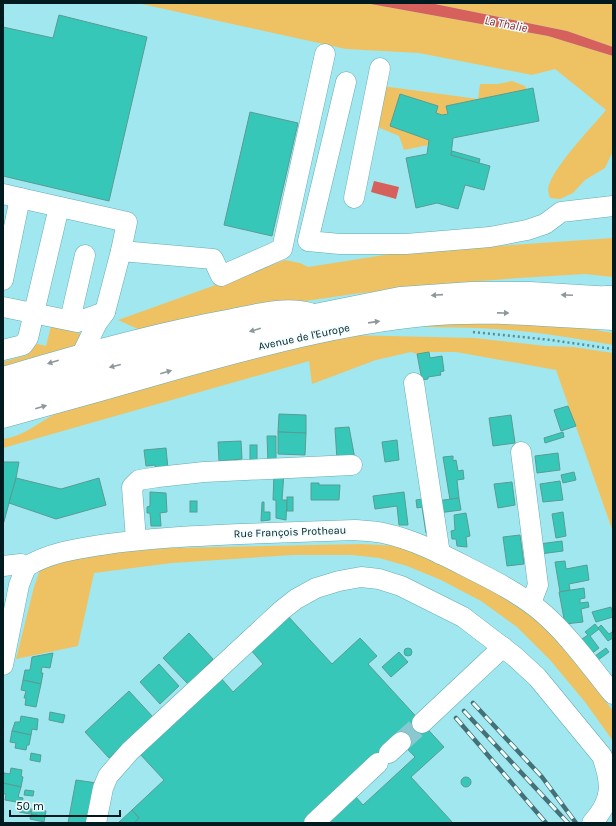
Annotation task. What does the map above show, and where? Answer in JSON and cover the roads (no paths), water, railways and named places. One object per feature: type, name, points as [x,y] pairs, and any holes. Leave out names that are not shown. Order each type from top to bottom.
[{"type":"main road","name":"Avenue de l'Europe","points":[[3,397],[94,371],[290,320],[400,298],[470,293],[530,293],[611,297]]},
{"type":"main road","name":"Avenue de l'Europe","points":[[3,418],[282,340],[369,323],[426,315],[481,313],[613,319]]},
{"type":"street","points":[[121,251],[213,259],[221,276],[282,249],[325,54]]},
{"type":"street","points":[[354,198],[380,68]]},
{"type":"street","points":[[346,82],[308,240],[340,244],[406,244],[490,237],[527,230],[545,224],[562,212],[613,206]]},
{"type":"street","points":[[3,280],[12,196],[127,222],[105,312],[97,323],[83,352]]},
{"type":"street","points":[[3,350],[23,345],[28,338],[59,207]]},
{"type":"street","points":[[70,320],[85,255]]},
{"type":"street","points":[[3,307],[77,322],[105,312]]},
{"type":"street","points":[[3,377],[83,352],[213,322],[278,311],[304,312],[316,315]]},
{"type":"street","points":[[105,312],[110,323],[127,341]]},
{"type":"street","points":[[414,383],[440,554]]},
{"type":"street","points":[[520,452],[538,585],[531,603]]},
{"type":"street","points":[[136,540],[132,487],[139,480],[204,472],[352,465]]},
{"type":"street","name":"Rue François Protheau","points":[[26,567],[40,559],[56,554],[136,540],[171,537],[355,530],[382,532],[406,539],[440,554],[487,577],[531,603],[558,627],[586,659],[613,694]]},
{"type":"street","points":[[3,566],[21,564],[26,567],[19,585],[3,665]]},
{"type":"street","points":[[96,823],[103,788],[108,776],[130,751],[282,610],[296,599],[316,588],[361,577],[379,579],[401,586],[463,617],[503,647],[537,677],[602,756],[607,770],[610,787],[605,805],[592,823]]},
{"type":"street","points":[[422,723],[503,647]]},
{"type":"street","points":[[314,823],[390,753]]},
{"type":"water","name":"La Thalie","points":[[365,3],[430,3],[567,31],[613,47],[613,56],[548,36]]},
{"type":"water","points":[[374,181],[399,187],[396,199],[371,192]]},
{"type":"tunnel","points":[[401,742],[422,723]]},
{"type":"railway","points":[[473,703],[542,777],[576,823]]},
{"type":"railway","points":[[464,711],[568,823]]},
{"type":"railway","points":[[456,718],[546,823]]}]
